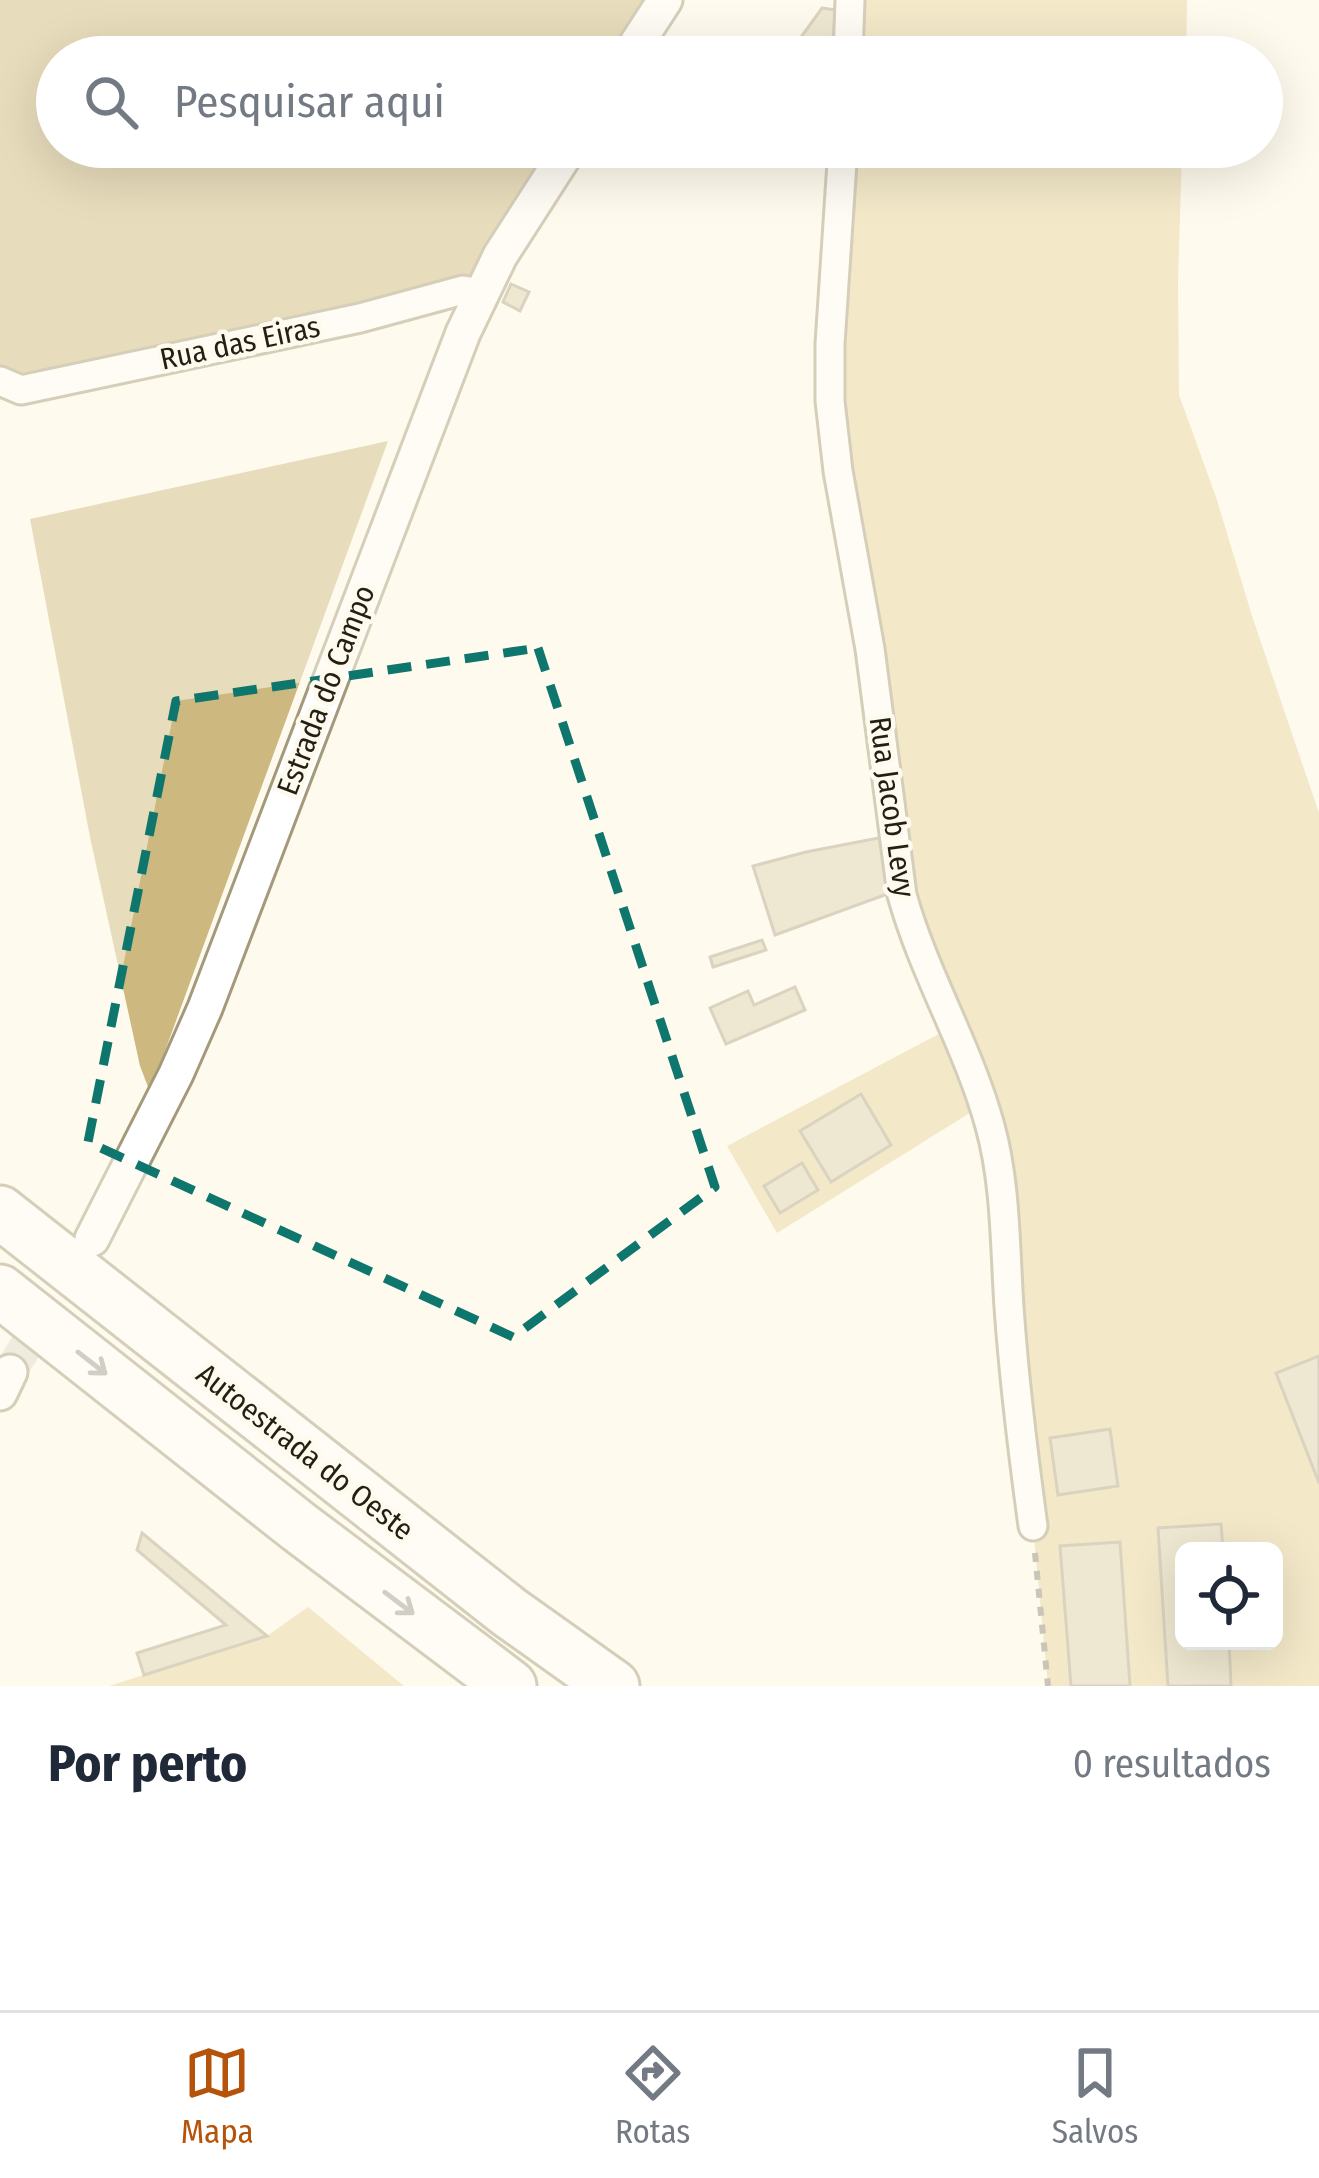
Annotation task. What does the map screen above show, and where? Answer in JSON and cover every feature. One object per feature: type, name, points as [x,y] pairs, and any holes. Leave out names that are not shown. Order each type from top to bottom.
[{"type":"highway","name":"Autoestrada do Oeste","points":[[0,1212],[509,1612],[614,1686]]},
{"type":"highway","name":"Autoestrada do Oeste","points":[[0,1291],[510,1686]]},
{"type":"street","points":[[642,36],[665,0]]},
{"type":"street","points":[[849,36],[850,0]]},
{"type":"street","name":"Estrada do Campo","points":[[92,1239],[205,1008],[481,293],[557,168]]},
{"type":"street","name":"Rua Jacob Levy","points":[[842,168],[830,382],[838,471],[871,649],[902,895],[991,1129],[1000,1179],[1019,1422],[1033,1526]]},
{"type":"street","name":"Rua das Eiras","points":[[7,390],[361,318],[463,290],[481,293]]},
{"type":"path","points":[[1033,1526],[1048,1686]]},
{"type":"highlighted area","points":[[538,648],[715,1187],[513,1337],[88,1142],[176,701]]},
{"type":"shaded area","points":[[0,0],[644,0],[622,36],[36,36],[36,168],[541,168],[475,277],[360,318],[0,381]]},
{"type":"shaded area","points":[[850,0],[1187,0],[1186,36],[849,36]]},
{"type":"shaded area","points":[[843,168],[1181,168],[1179,395],[1319,813],[1319,1686],[1048,1686],[1000,1179],[910,924],[838,471]]},
{"type":"shaded area","points":[[388,441],[150,1092],[140,1066],[90,837],[30,519]]},
{"type":"shaded area","points":[[952,1027],[981,1106],[777,1233],[727,1146]]},
{"type":"shaded area","points":[[308,1607],[404,1686],[109,1686],[267,1636]]},
{"type":"building","points":[[822,8],[836,10],[833,36],[802,36]]},
{"type":"building","points":[[511,284],[529,292],[520,311],[503,302]]},
{"type":"building","points":[[894,835],[901,889],[775,935],[753,866]]},
{"type":"building","points":[[762,940],[766,950],[713,967],[710,957]]},
{"type":"building","points":[[795,987],[805,1010],[726,1044],[710,1008],[748,991],[754,1005]]},
{"type":"building","points":[[861,1094],[891,1145],[831,1182],[800,1131]]},
{"type":"building","points":[[802,1163],[818,1190],[780,1213],[764,1186]]},
{"type":"building","points":[[1319,1356],[1319,1483],[1276,1373]]},
{"type":"building","points":[[1110,1429],[1118,1486],[1058,1495],[1050,1438]]},
{"type":"building","points":[[1221,1524],[1222,1542],[1175,1542],[1175,1650],[1229,1650],[1231,1686],[1168,1686],[1158,1528]]},
{"type":"building","points":[[142,1533],[267,1636],[144,1675],[137,1653],[226,1625],[137,1550]]},
{"type":"building","points":[[1120,1542],[1130,1686],[1071,1686],[1060,1546]]},
{"type":"tunnel","points":[[10,1372],[81,1256]]}]
